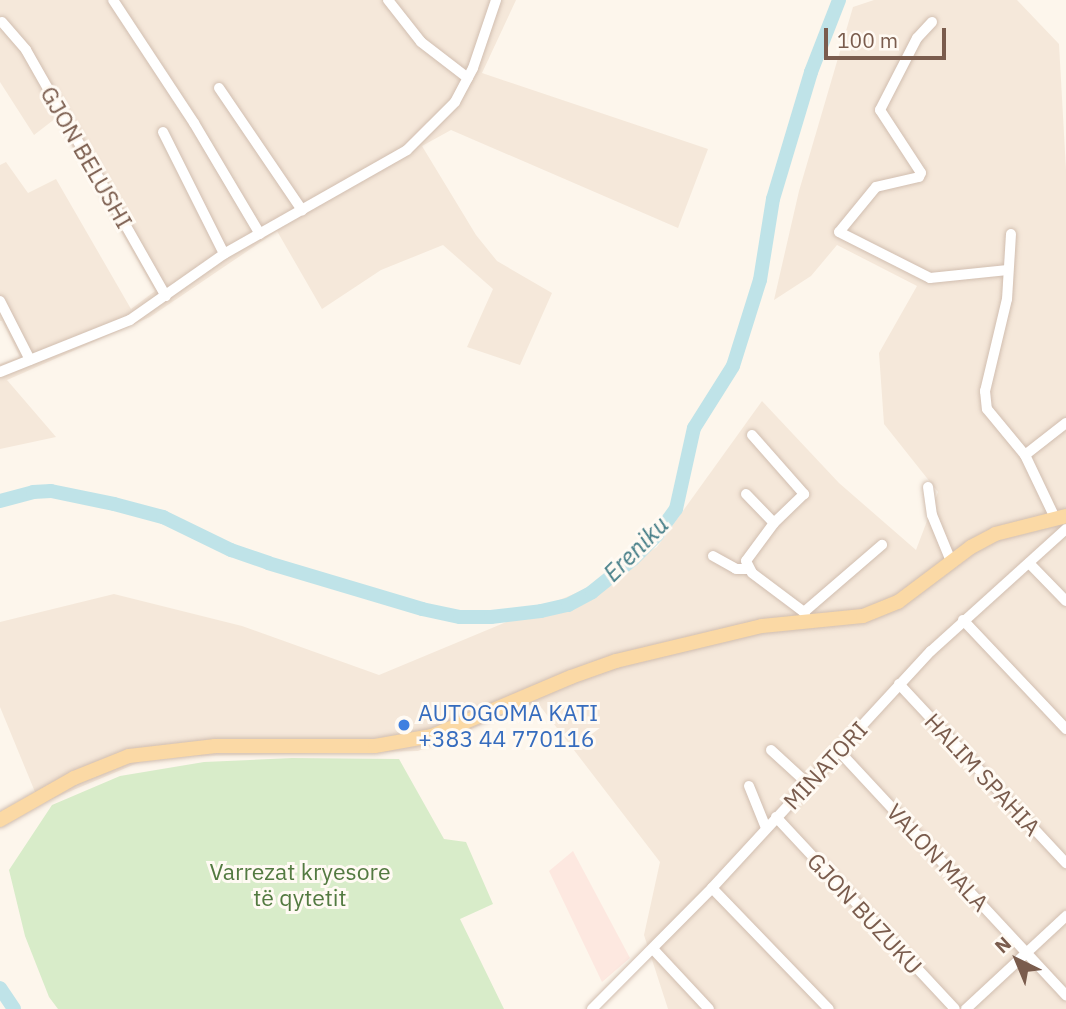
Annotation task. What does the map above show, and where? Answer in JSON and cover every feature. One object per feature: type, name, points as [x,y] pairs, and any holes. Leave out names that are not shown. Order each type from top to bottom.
[{"type":"main road","points":[[0,820],[74,778],[129,756],[215,746],[376,746],[432,736],[571,677],[616,661],[805,617],[863,616],[883,609],[995,534],[1062,521]]},
{"type":"street","points":[[113,0],[167,80],[260,234]]},
{"type":"street","points":[[388,0],[421,42],[468,78]]},
{"type":"street","points":[[0,373],[108,331],[166,296],[224,254],[407,149],[443,117],[468,78],[496,0]]},
{"type":"street","name":"GJON BELUSHI","points":[[2,22],[26,50],[166,296]]},
{"type":"street","points":[[932,22],[917,38],[880,110],[922,173],[919,177],[876,187],[839,232],[849,240],[868,246],[930,278],[1008,270]]},
{"type":"street","points":[[219,88],[302,210]]},
{"type":"street","points":[[163,132],[224,254]]},
{"type":"street","points":[[1011,234],[1007,299],[985,391],[987,409],[1025,455],[1062,521]]},
{"type":"street","points":[[0,301],[30,360]]},
{"type":"street","points":[[1025,455],[1066,423]]},
{"type":"street","points":[[749,569],[747,556],[774,523],[804,494],[752,435]]},
{"type":"street","points":[[928,486],[932,515],[951,561]]},
{"type":"street","points":[[746,494],[774,523]]},
{"type":"street","name":"MINATORI","points":[[592,1009],[712,888],[899,684],[963,620],[1030,563],[1062,521]]},
{"type":"street","points":[[713,555],[736,569],[749,569],[805,617],[882,545]]},
{"type":"street","points":[[1030,563],[1066,600]]},
{"type":"street","points":[[963,620],[1066,729]]},
{"type":"street","name":"HALIM SPAHIA","points":[[899,684],[1066,863]]},
{"type":"street","points":[[771,750],[807,783]]},
{"type":"street","name":"VALON MALA","points":[[838,750],[1066,995]]},
{"type":"street","points":[[749,786],[766,828]]},
{"type":"street","name":"GJON BUZUKU","points":[[776,817],[955,1009]]},
{"type":"street","points":[[712,888],[829,1009]]},
{"type":"street","points":[[966,1009],[1066,916]]},
{"type":"street","points":[[653,949],[709,1009]]},
{"type":"shaded area","points":[[0,0],[516,0],[482,73],[708,149],[678,228],[451,130],[422,146],[476,235],[497,261],[552,293],[520,365],[467,347],[493,289],[443,245],[381,270],[322,309],[277,231],[150,317],[7,380],[56,437],[0,449],[0,364],[20,357],[0,321],[0,165],[6,162],[28,193],[56,179],[131,309],[155,291],[56,118],[34,135],[0,82]]},
{"type":"shaded area","points":[[874,0],[1017,0],[1059,44],[1066,170],[1066,1009],[668,1009],[644,935],[660,862],[537,702],[418,751],[152,757],[40,804],[0,707],[0,622],[114,594],[242,626],[379,675],[581,591],[657,547],[762,401],[839,483],[916,550],[938,492],[884,424],[879,353],[917,286],[837,245],[811,276],[774,300],[799,191],[853,7]]},
{"type":"shaded area","points":[[573,851],[630,958],[602,982],[549,871]]},
{"type":"green space","name":"Varrezat kryesore të qytetit","points":[[292,758],[399,759],[444,839],[466,842],[493,904],[460,919],[504,1009],[58,1009],[49,997],[25,936],[9,870],[52,805],[120,776],[204,762]]},
{"type":"waterway","name":"Ereniku","points":[[0,501],[33,492],[51,491],[114,504],[163,517],[231,550],[268,563],[422,609],[460,617],[491,617],[541,611],[568,605],[592,592],[633,559],[657,535],[676,509],[694,428],[733,366],[760,280],[773,199],[811,72],[839,0]]},
{"type":"waterway","name":"Ereniku","points":[[0,988],[14,1009]]},
{"type":"place","name":"AUTOGOMA KATI +383 44 770116","points":[[404,725]]}]
